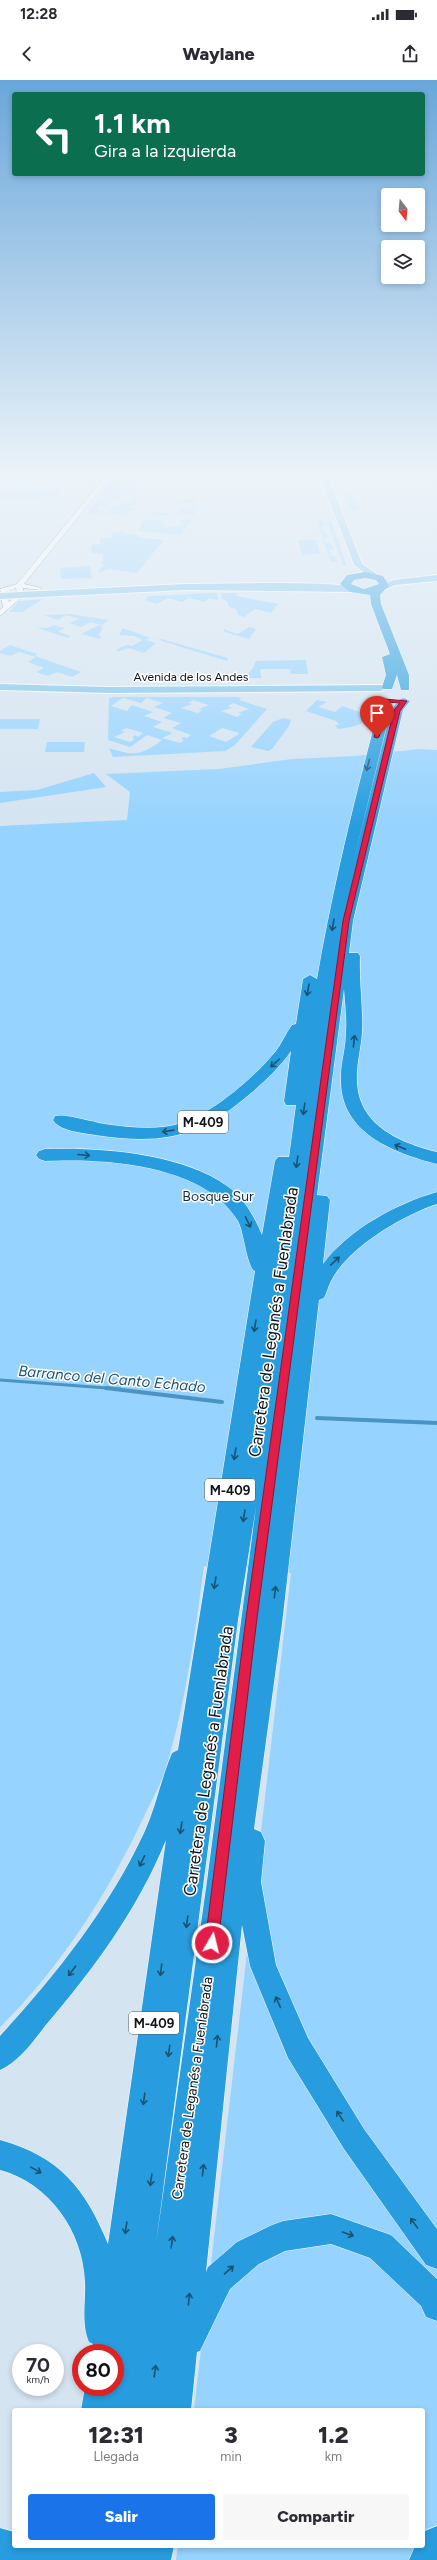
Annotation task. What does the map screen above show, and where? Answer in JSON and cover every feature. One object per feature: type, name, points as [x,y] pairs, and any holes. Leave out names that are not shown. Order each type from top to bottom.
[{"type":"highway","name":"M-409","points":[[290,1474],[301,1188],[308,1138],[319,1005],[345,859],[368,766],[385,708],[383,693],[392,675],[367,599],[362,595]]},
{"type":"highway","name":"M-409","points":[[375,595],[376,604],[402,674],[405,688],[412,696],[404,701]]},
{"type":"highway","points":[[383,693],[405,688]]},
{"type":"highway","points":[[383,693],[404,701]]},
{"type":"highway","name":"Carretera de Leganés a Fuenlabrada","points":[[149,2408],[219,1889],[308,1138],[346,921],[397,710],[404,701]]},
{"type":"highway","name":"M-409","points":[[308,1138],[353,956],[375,796]]},
{"type":"highway","name":"M-409","points":[[308,1138],[303,1019],[319,931],[345,859]]},
{"type":"highway","name":"M-409","points":[[353,956],[352,996],[354,1034],[349,1085],[351,1103],[360,1118],[378,1135],[398,1146],[437,1158]]},
{"type":"highway","name":"M-409","points":[[61,1120],[83,1128],[150,1133],[169,1132],[207,1120],[222,1111],[280,1058],[303,1019]]},
{"type":"highway","name":"M-409","points":[[45,1155],[68,1153],[119,1158],[176,1168],[208,1180],[231,1198],[245,1216],[255,1236],[261,1287]]},
{"type":"highway","name":"M-409","points":[[108,2344],[146,2085],[198,1692],[261,1287],[301,1188]]},
{"type":"highway","name":"Carretera de Leganés a Fuenlabrada","points":[[118,2408],[228,1617],[301,1188]]},
{"type":"highway","name":"M-409","points":[[176,2408],[234,1884],[271,1624],[290,1474],[318,1285],[324,1272],[335,1260],[382,1224],[405,1210],[437,1198]]},
{"type":"highway","points":[[271,1624],[248,1882],[263,1966],[298,2048],[354,2140],[437,2254]]},
{"type":"highway","points":[[0,2056],[51,2000],[82,1957],[138,1868],[163,1818],[179,1769],[198,1692]]},
{"type":"highway","points":[[0,2155],[21,2162],[49,2178],[64,2192],[85,2225],[99,2268],[101,2303],[99,2344]]},
{"type":"highway","points":[[183,2352],[219,2278],[248,2253],[283,2236],[331,2229],[380,2246],[432,2295],[437,2306]]},
{"type":"highway","points":[[92,2408],[93,2396]]},
{"type":"highway","points":[[97,2408],[99,2396]]},
{"type":"highway","points":[[426,2560],[437,2543]]},
{"type":"highway","points":[[0,2545],[60,2560]]},
{"type":"highway","points":[[72,2560],[74,2548]]},
{"type":"highway","points":[[96,2560],[98,2548]]},
{"type":"highway","points":[[128,2560],[131,2548]]},
{"type":"highway","points":[[154,2560],[156,2548]]},
{"type":"main road","name":"Avenida de los Andes","points":[[0,687],[109,690],[383,693]]},
{"type":"main road","name":"Avenida de los Andes","points":[[0,691],[80,694],[383,693]]},
{"type":"street","points":[[1,595],[6,606]]},
{"type":"street","points":[[0,614],[16,595]]},
{"type":"green space","points":[[217,595],[218,600],[209,598],[205,602],[189,598],[182,602],[168,598],[157,604],[145,600],[148,596]]},
{"type":"green space","points":[[221,595],[236,595],[236,596],[278,604],[271,613],[255,609],[244,617],[238,615],[236,609],[229,607],[227,601],[222,599]]},
{"type":"green space","points":[[43,599],[22,612],[9,612],[19,601]]},
{"type":"green space","points":[[70,614],[108,620],[102,625],[90,622],[81,627],[69,623],[80,619],[66,615],[58,620],[44,615]]},
{"type":"green space","points":[[54,625],[65,628],[58,632],[71,636],[68,638],[37,628],[48,628]]},
{"type":"green space","points":[[99,625],[103,627],[98,636],[101,636],[100,639],[81,634]]},
{"type":"green space","points":[[249,627],[256,629],[249,639],[225,632],[223,629],[238,634]]},
{"type":"green space","points":[[123,628],[150,638],[146,640],[156,643],[144,653],[129,648],[117,652],[117,649],[127,645],[132,646],[143,640],[134,636],[119,635]]},
{"type":"green space","points":[[158,638],[228,658],[227,661],[162,641]]},
{"type":"green space","points":[[10,645],[37,654],[35,656],[81,672],[72,677],[57,672],[48,676],[36,672],[44,668],[28,662],[36,657],[19,652],[10,656],[0,653],[0,651]]},
{"type":"green space","points":[[306,660],[308,674],[291,674],[290,669],[261,669],[260,672],[262,678],[245,678],[253,668],[256,661]]},
{"type":"green space","points":[[236,697],[241,698],[239,700],[267,709],[235,745],[225,751],[113,757],[109,748],[137,753],[143,752],[162,740],[147,735],[130,747],[108,740],[109,698]],"holes":[[[123,698],[141,703],[147,698],[163,703],[154,707],[172,713],[163,718],[181,723],[172,728],[191,735],[187,738],[183,737],[181,739],[184,740],[180,743],[162,738],[173,733],[153,727],[162,722],[144,716],[153,712],[132,705],[127,711],[111,706]],[[193,700],[209,705],[199,709],[202,710],[198,713],[181,708],[192,704],[188,703]],[[233,703],[249,709],[238,713],[242,714],[237,717],[221,711],[232,708],[228,706]],[[126,728],[143,733],[138,737],[135,735],[132,738],[135,739],[130,742],[114,737],[125,732],[121,731]],[[222,728],[239,733],[226,742],[209,736]]]},
{"type":"green space","points":[[317,700],[327,702],[318,707],[335,712],[342,706],[360,712],[364,709],[360,707],[362,705],[377,708],[369,718],[360,724],[338,729],[335,725],[340,725],[336,721],[306,711]]},
{"type":"green space","points":[[283,718],[291,720],[289,726],[272,749],[268,751],[251,747],[273,722]]},
{"type":"green space","points":[[0,719],[40,719],[38,729],[0,729]]},
{"type":"green space","points":[[47,742],[85,742],[84,752],[45,752]]},
{"type":"green space","name":"Bosque Sur","points":[[419,749],[437,750],[437,2560],[176,2560],[178,2548],[425,2548],[425,2408],[194,2408],[291,1573],[204,1566],[180,1716],[174,1741],[160,1783],[117,1870],[83,1926],[44,1979],[0,2027],[0,826],[127,820],[130,792],[106,774],[219,769],[292,759],[355,756]]},
{"type":"green space","points":[[94,773],[106,787],[0,803],[0,792],[37,790]]},
{"type":"waterway","name":"Barranco del Canto Echado","points":[[0,1380],[120,1389]]},
{"type":"waterway","name":"Barranco del Canto Echado","points":[[106,1388],[222,1402]]},
{"type":"waterway","name":"Barranco del Canto Echado","points":[[317,1418],[437,1423]]},
{"type":"route","points":[[212,1943],[251,1618],[346,921],[397,710],[404,701],[384,701],[385,708],[377,737]]}]
